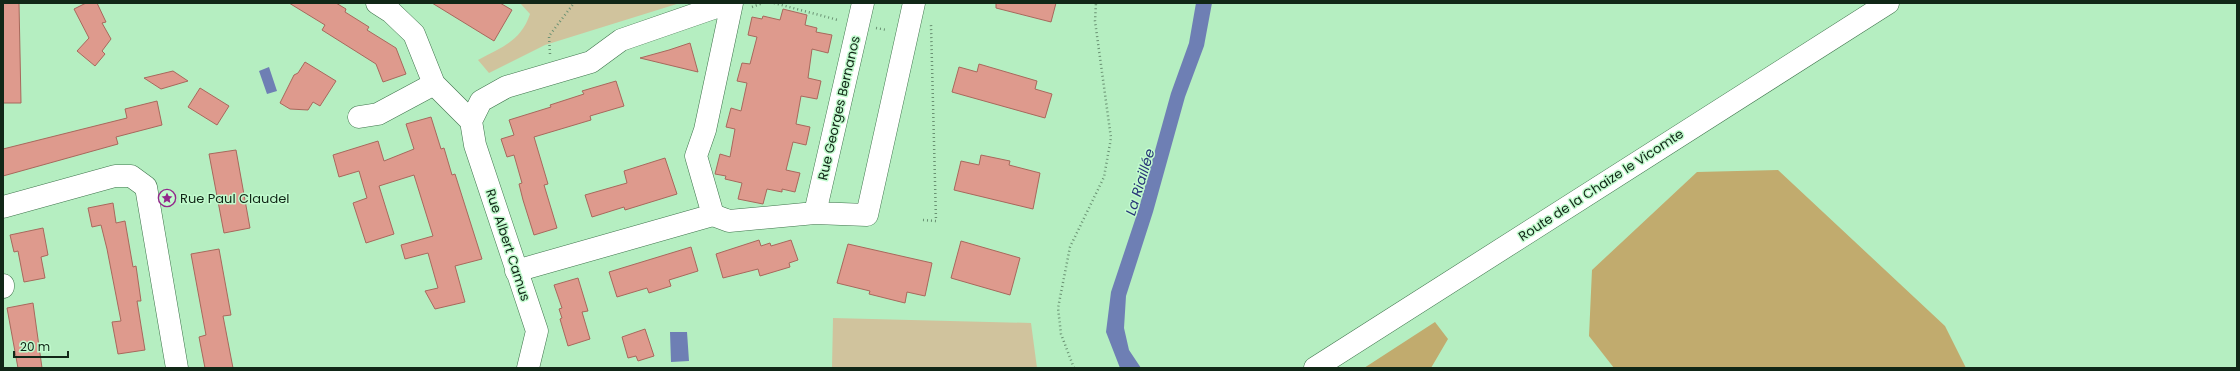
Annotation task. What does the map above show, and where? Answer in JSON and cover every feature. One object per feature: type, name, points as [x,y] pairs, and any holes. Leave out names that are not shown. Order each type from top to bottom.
[{"type":"street","points":[[377,3],[391,12],[414,34],[434,84],[471,121],[481,101],[506,87],[592,62],[621,40],[728,3]]},
{"type":"street","points":[[713,215],[696,156],[705,130],[732,3]]},
{"type":"street","name":"Rue Georges Bernanos","points":[[815,213],[863,3]]},
{"type":"street","points":[[516,271],[713,215],[729,221],[815,213],[867,215],[914,3]]},
{"type":"street","name":"Route de la Chaize le Vicomte","points":[[1314,368],[1888,3]]},
{"type":"street","points":[[359,117],[378,114],[434,84]]},
{"type":"street","name":"Rue Albert Camus","points":[[471,121],[475,145],[537,331],[528,368]]},
{"type":"street","points":[[3,207],[115,176],[132,176],[146,187],[177,368]]},
{"type":"path","points":[[551,74],[549,36],[574,3]]},
{"type":"path","points":[[1074,368],[1061,334],[1058,308],[1070,248],[1104,177],[1111,138],[1095,21],[1096,3]]},
{"type":"path","points":[[923,220],[936,221],[930,17]]},
{"type":"shaded area","points":[[520,3],[680,3],[545,45],[489,73],[478,60],[503,47],[521,31],[530,14]]},
{"type":"shaded area","points":[[1778,170],[1945,326],[1966,368],[1614,368],[1589,336],[1592,270],[1697,172]]},
{"type":"shaded area","points":[[833,318],[1031,323],[1037,368],[832,368]]},
{"type":"shaded area","points":[[1435,322],[1448,339],[1431,368],[1364,368]]},
{"type":"water","points":[[1196,3],[1212,3],[1204,46],[1185,97],[1153,212],[1126,296],[1124,328],[1129,350],[1141,368],[1120,368],[1106,332],[1111,292],[1139,208],[1171,93],[1189,43]]},
{"type":"water","points":[[269,67],[277,91],[267,94],[259,71]]},
{"type":"water","points":[[670,332],[687,332],[689,361],[671,362]]},
{"type":"building","points":[[3,3],[19,3],[21,103],[3,103]]},
{"type":"building","points":[[86,3],[97,3],[106,22],[102,23],[111,39],[102,51],[105,54],[95,66],[77,51],[89,38],[74,9]]},
{"type":"building","points":[[289,3],[336,3],[346,9],[345,12],[369,27],[367,30],[396,48],[406,74],[383,82],[376,64],[322,30],[325,25]]},
{"type":"building","points":[[432,3],[500,3],[512,10],[494,41]]},
{"type":"building","points":[[996,3],[1056,3],[1051,22],[996,8]]},
{"type":"building","points":[[783,9],[807,15],[805,25],[817,28],[816,32],[832,35],[828,53],[812,49],[808,78],[821,81],[817,99],[801,96],[796,124],[810,127],[806,145],[793,142],[786,170],[800,173],[795,192],[782,189],[782,192],[767,189],[763,204],[738,199],[742,183],[725,179],[726,176],[715,174],[720,154],[730,157],[735,129],[726,127],[731,108],[741,111],[747,83],[737,81],[742,63],[750,64],[757,37],[748,35],[752,17],[762,19],[763,16],[780,20]]},
{"type":"building","points":[[690,43],[698,72],[640,58],[669,50]]},
{"type":"building","points":[[305,62],[336,81],[320,106],[313,102],[308,110],[290,109],[280,103],[294,75],[298,73]]},
{"type":"building","points":[[979,64],[1037,81],[1035,89],[1052,94],[1045,118],[952,92],[959,67],[977,72]]},
{"type":"building","points":[[173,71],[188,81],[161,89],[144,78]]},
{"type":"building","points":[[616,81],[624,106],[590,116],[591,120],[534,137],[548,184],[544,185],[557,228],[534,235],[519,184],[522,183],[514,155],[507,157],[501,139],[514,135],[509,120],[551,107],[550,105],[584,94],[582,91]]},
{"type":"building","points":[[200,88],[229,106],[217,125],[188,107]]},
{"type":"building","points":[[157,101],[162,125],[116,137],[118,144],[3,176],[3,149],[127,118],[125,109]]},
{"type":"building","points":[[431,117],[441,149],[444,148],[452,175],[455,174],[482,259],[455,266],[465,302],[435,309],[425,291],[438,288],[428,253],[405,259],[401,245],[433,236],[414,175],[379,186],[394,234],[366,243],[353,203],[367,198],[359,171],[339,177],[333,155],[378,141],[384,161],[414,149],[406,124]]},
{"type":"building","points":[[236,150],[250,228],[224,233],[209,154]]},
{"type":"building","points":[[981,155],[1010,161],[1009,165],[1040,173],[1033,209],[954,190],[961,161],[979,165]]},
{"type":"building","points":[[665,158],[677,194],[625,210],[624,207],[592,217],[585,195],[627,183],[624,171]]},
{"type":"building","points":[[113,203],[116,223],[125,221],[133,267],[136,266],[141,301],[137,301],[145,350],[118,354],[112,322],[121,321],[107,249],[101,225],[92,227],[88,208]]},
{"type":"building","points":[[43,228],[48,255],[41,257],[45,278],[24,282],[18,251],[14,252],[10,235]]},
{"type":"building","points":[[759,240],[761,246],[770,243],[771,246],[791,240],[798,260],[789,263],[790,267],[760,276],[758,269],[723,278],[716,254]]},
{"type":"building","points":[[961,241],[1020,258],[1010,295],[951,278]]},
{"type":"building","points":[[848,244],[932,263],[925,296],[907,292],[905,303],[869,294],[870,291],[837,283]]},
{"type":"building","points":[[691,247],[698,271],[669,280],[671,286],[649,293],[647,288],[617,297],[609,272]]},
{"type":"building","points":[[219,249],[231,315],[223,316],[233,368],[205,368],[199,337],[206,335],[191,254]]},
{"type":"building","points":[[578,278],[588,311],[582,312],[590,339],[568,346],[560,319],[562,318],[559,309],[562,308],[554,285]]},
{"type":"building","points":[[33,303],[42,368],[18,368],[7,308]]},
{"type":"building","points":[[645,329],[654,356],[638,361],[636,356],[628,358],[622,337]]},
{"type":"place","name":"Rue Paul Claudel","points":[[167,198]]},
{"type":"water label","name":"La Riaillée","points":[[1140,182]]}]
